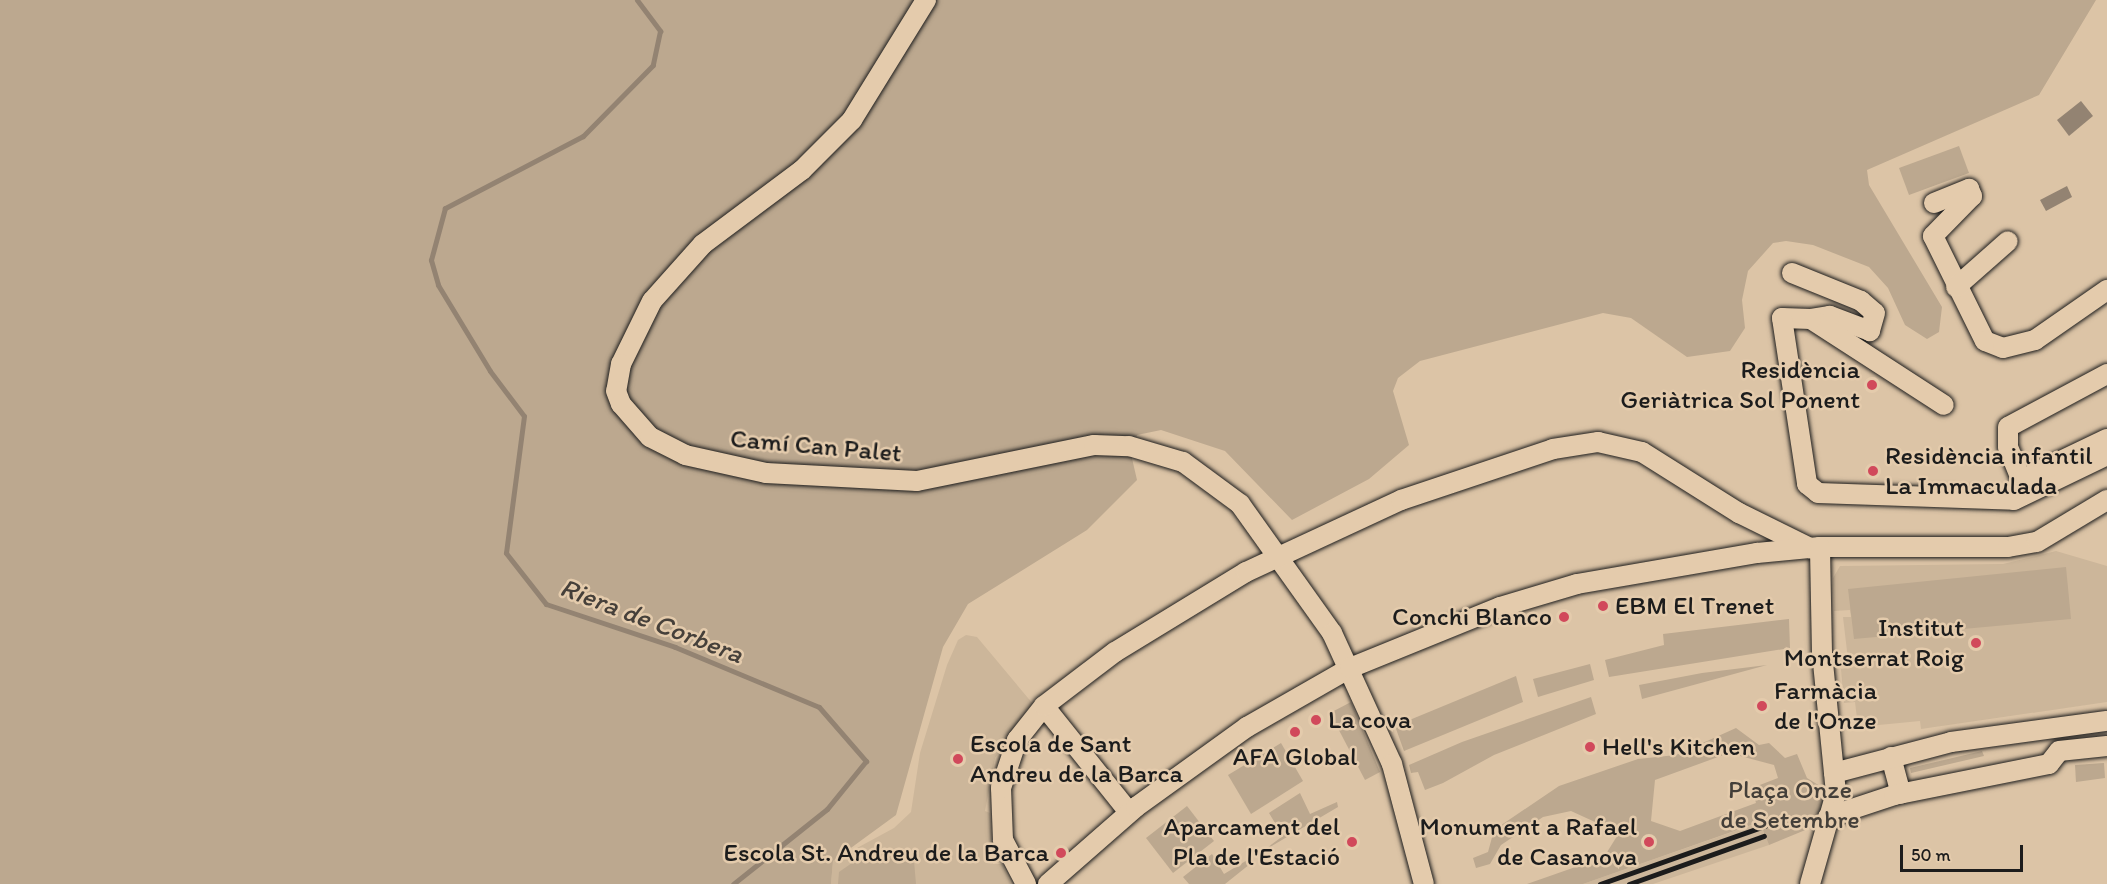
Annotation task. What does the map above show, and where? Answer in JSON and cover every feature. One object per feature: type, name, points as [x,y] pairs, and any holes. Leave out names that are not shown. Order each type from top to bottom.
[{"type":"street","name":"Camí Can Palet","points":[[926,0],[852,120],[802,170],[703,244],[652,301],[619,370],[621,404],[641,430],[685,455],[744,471],[826,479],[917,481],[1094,445],[1150,450],[1218,483],[1280,556]]},
{"type":"street","points":[[1934,203],[1969,189],[1972,196],[1933,236],[1956,287],[1985,341],[2003,348],[2035,340],[2107,290]]},
{"type":"street","points":[[1956,287],[2008,241]]},
{"type":"street","points":[[1792,273],[1861,301],[1875,313],[1876,324],[1870,331],[1830,316],[1811,319],[1782,318],[1807,484],[1818,493],[2014,500],[2107,456]]},
{"type":"street","points":[[1811,319],[1944,405]]},
{"type":"street","points":[[2107,374],[2008,427],[2008,447],[2021,480],[2107,439]]},
{"type":"street","points":[[1026,884],[1003,840],[1000,797],[1017,740],[1044,706],[1165,620],[1280,556],[1479,470],[1598,442],[1642,452],[1750,519],[1816,548]]},
{"type":"street","points":[[1048,884],[1129,812],[1247,727],[1350,668],[1450,626],[1577,584],[1757,553],[1816,548],[2008,547],[2037,542],[2107,500]]},
{"type":"street","points":[[1750,519],[1766,539],[1757,553]]},
{"type":"street","points":[[1810,884],[1836,793],[1822,653],[1816,548]]},
{"type":"street","points":[[1280,556],[1350,668],[1392,764],[1424,884]]},
{"type":"street","points":[[1044,706],[1129,812]]},
{"type":"street","points":[[1834,773],[1891,757],[1984,736],[2107,721]]},
{"type":"street","points":[[1828,817],[1901,794],[2049,764],[2059,751],[2107,746]]},
{"type":"street","points":[[1891,757],[1901,794]]},
{"type":"shaded area","points":[[2081,101],[2093,116],[2069,136],[2057,120]]},
{"type":"shaded area","points":[[2067,186],[2072,197],[2046,211],[2040,200]]},
{"type":"shaded area","name":"Institut Montserrat Roig","points":[[2056,551],[2107,566],[2107,702],[1921,729],[1920,721],[1858,727],[1855,702],[1844,703],[1841,669],[1849,668],[1843,617],[1851,617],[1850,610],[1834,611],[1833,578],[1840,566],[2003,564]]},
{"type":"shaded area","name":"Escola de Sant Andreu de la Barca","points":[[966,635],[977,637],[1033,704],[995,758],[985,811],[990,813],[993,864],[1002,864],[1011,884],[831,884],[833,861],[894,828],[911,812],[920,753],[947,665],[958,640]]},
{"type":"shaded area","points":[[1761,822],[1769,845],[1653,884],[1583,884]]},
{"type":"green space","points":[[0,0],[2096,0],[2039,95],[1867,170],[1869,185],[1942,307],[1939,332],[1927,339],[1905,325],[1888,288],[1869,267],[1813,245],[1786,241],[1773,243],[1748,271],[1742,300],[1745,328],[1730,351],[1687,357],[1631,318],[1603,313],[1420,361],[1398,378],[1393,391],[1409,445],[1369,479],[1292,520],[1225,451],[1161,430],[1137,435],[1131,454],[1137,480],[1087,530],[968,604],[943,647],[896,815],[833,861],[831,884],[0,884]]},
{"type":"green space","points":[[1959,146],[1969,173],[1909,195],[1899,168]]},
{"type":"green space","points":[[2066,567],[2071,619],[1854,639],[1848,589]]},
{"type":"green space","points":[[1789,619],[1790,648],[1609,677],[1605,660],[1664,645],[1663,634]]},
{"type":"green space","points":[[1590,664],[1594,680],[1538,697],[1533,679]]},
{"type":"green space","points":[[1767,665],[1642,699],[1639,685],[1702,673]]},
{"type":"green space","points":[[1516,676],[1523,702],[1404,751],[1395,726]]},
{"type":"green space","points":[[1591,697],[1596,714],[1494,755],[1443,783],[1425,790],[1418,772],[1411,773],[1409,765],[1462,742]]},
{"type":"green space","points":[[1351,702],[1380,772],[1365,780],[1330,713]]},
{"type":"green space","name":"Plaça Onze de Setembre","points":[[1736,728],[1759,745],[1769,743],[1785,758],[1797,754],[1807,778],[1828,791],[1820,824],[1769,845],[1760,822],[1583,884],[1527,884],[1604,857],[1619,833],[1571,811],[1543,817],[1501,845],[1490,864],[1476,868],[1473,858],[1488,852],[1494,830],[1559,786],[1638,759],[1676,755]],"holes":[[[1729,753],[1774,765],[1778,778],[1752,788],[1756,803],[1680,831],[1651,821],[1655,780]]]},
{"type":"green space","points":[[1281,743],[1303,781],[1251,814],[1228,775]]},
{"type":"green space","points":[[1982,751],[1984,756],[1911,773],[1910,768]]},
{"type":"green space","points":[[2104,763],[2105,778],[2076,782],[2075,765]]},
{"type":"green space","points":[[1300,793],[1310,814],[1337,802],[1338,807],[1260,853],[1283,836],[1269,813]]},
{"type":"green space","points":[[1187,806],[1214,841],[1173,873],[1146,838]]},
{"type":"green space","points":[[878,845],[895,863],[914,861],[916,884],[838,884],[839,872]]},
{"type":"green space","points":[[1212,854],[1224,874],[1249,859],[1250,864],[1225,884],[1189,884],[1183,877]]},
{"type":"waterway","name":"Riera de Corbera","points":[[637,0],[660,31],[653,65],[583,136],[445,208],[431,260],[438,285],[490,371],[524,416],[506,553],[546,604],[675,647],[819,707],[866,761],[827,809],[733,884]]},
{"type":"railway","points":[[1600,884],[1765,826]]},
{"type":"railway","points":[[1629,884],[1764,836]]},
{"type":"place","name":"Residència Geriàtrica Sol Ponent","points":[[1872,385]]},
{"type":"place","name":"Residència infantil La Immaculada","points":[[1873,471]]},
{"type":"place","name":"EBM El Trenet","points":[[1603,606]]},
{"type":"place","name":"Conchi Blanco","points":[[1564,617]]},
{"type":"place","name":"Institut Montserrat Roig","points":[[1976,643]]},
{"type":"place","name":"Farmàcia de l'Onze","points":[[1762,706]]},
{"type":"place","name":"La cova","points":[[1316,720]]},
{"type":"place","name":"AFA Global","points":[[1295,732]]},
{"type":"place","name":"Hell's Kitchen","points":[[1590,747]]},
{"type":"place","name":"Escola de Sant Andreu de la Barca","points":[[958,759]]},
{"type":"place","name":"Aparcament del Pla de l'Estació","points":[[1352,842]]},
{"type":"place","name":"Monument a Rafael de Casanova","points":[[1649,842]]},
{"type":"place","name":"Escola St. Andreu de la Barca","points":[[1061,853]]}]
